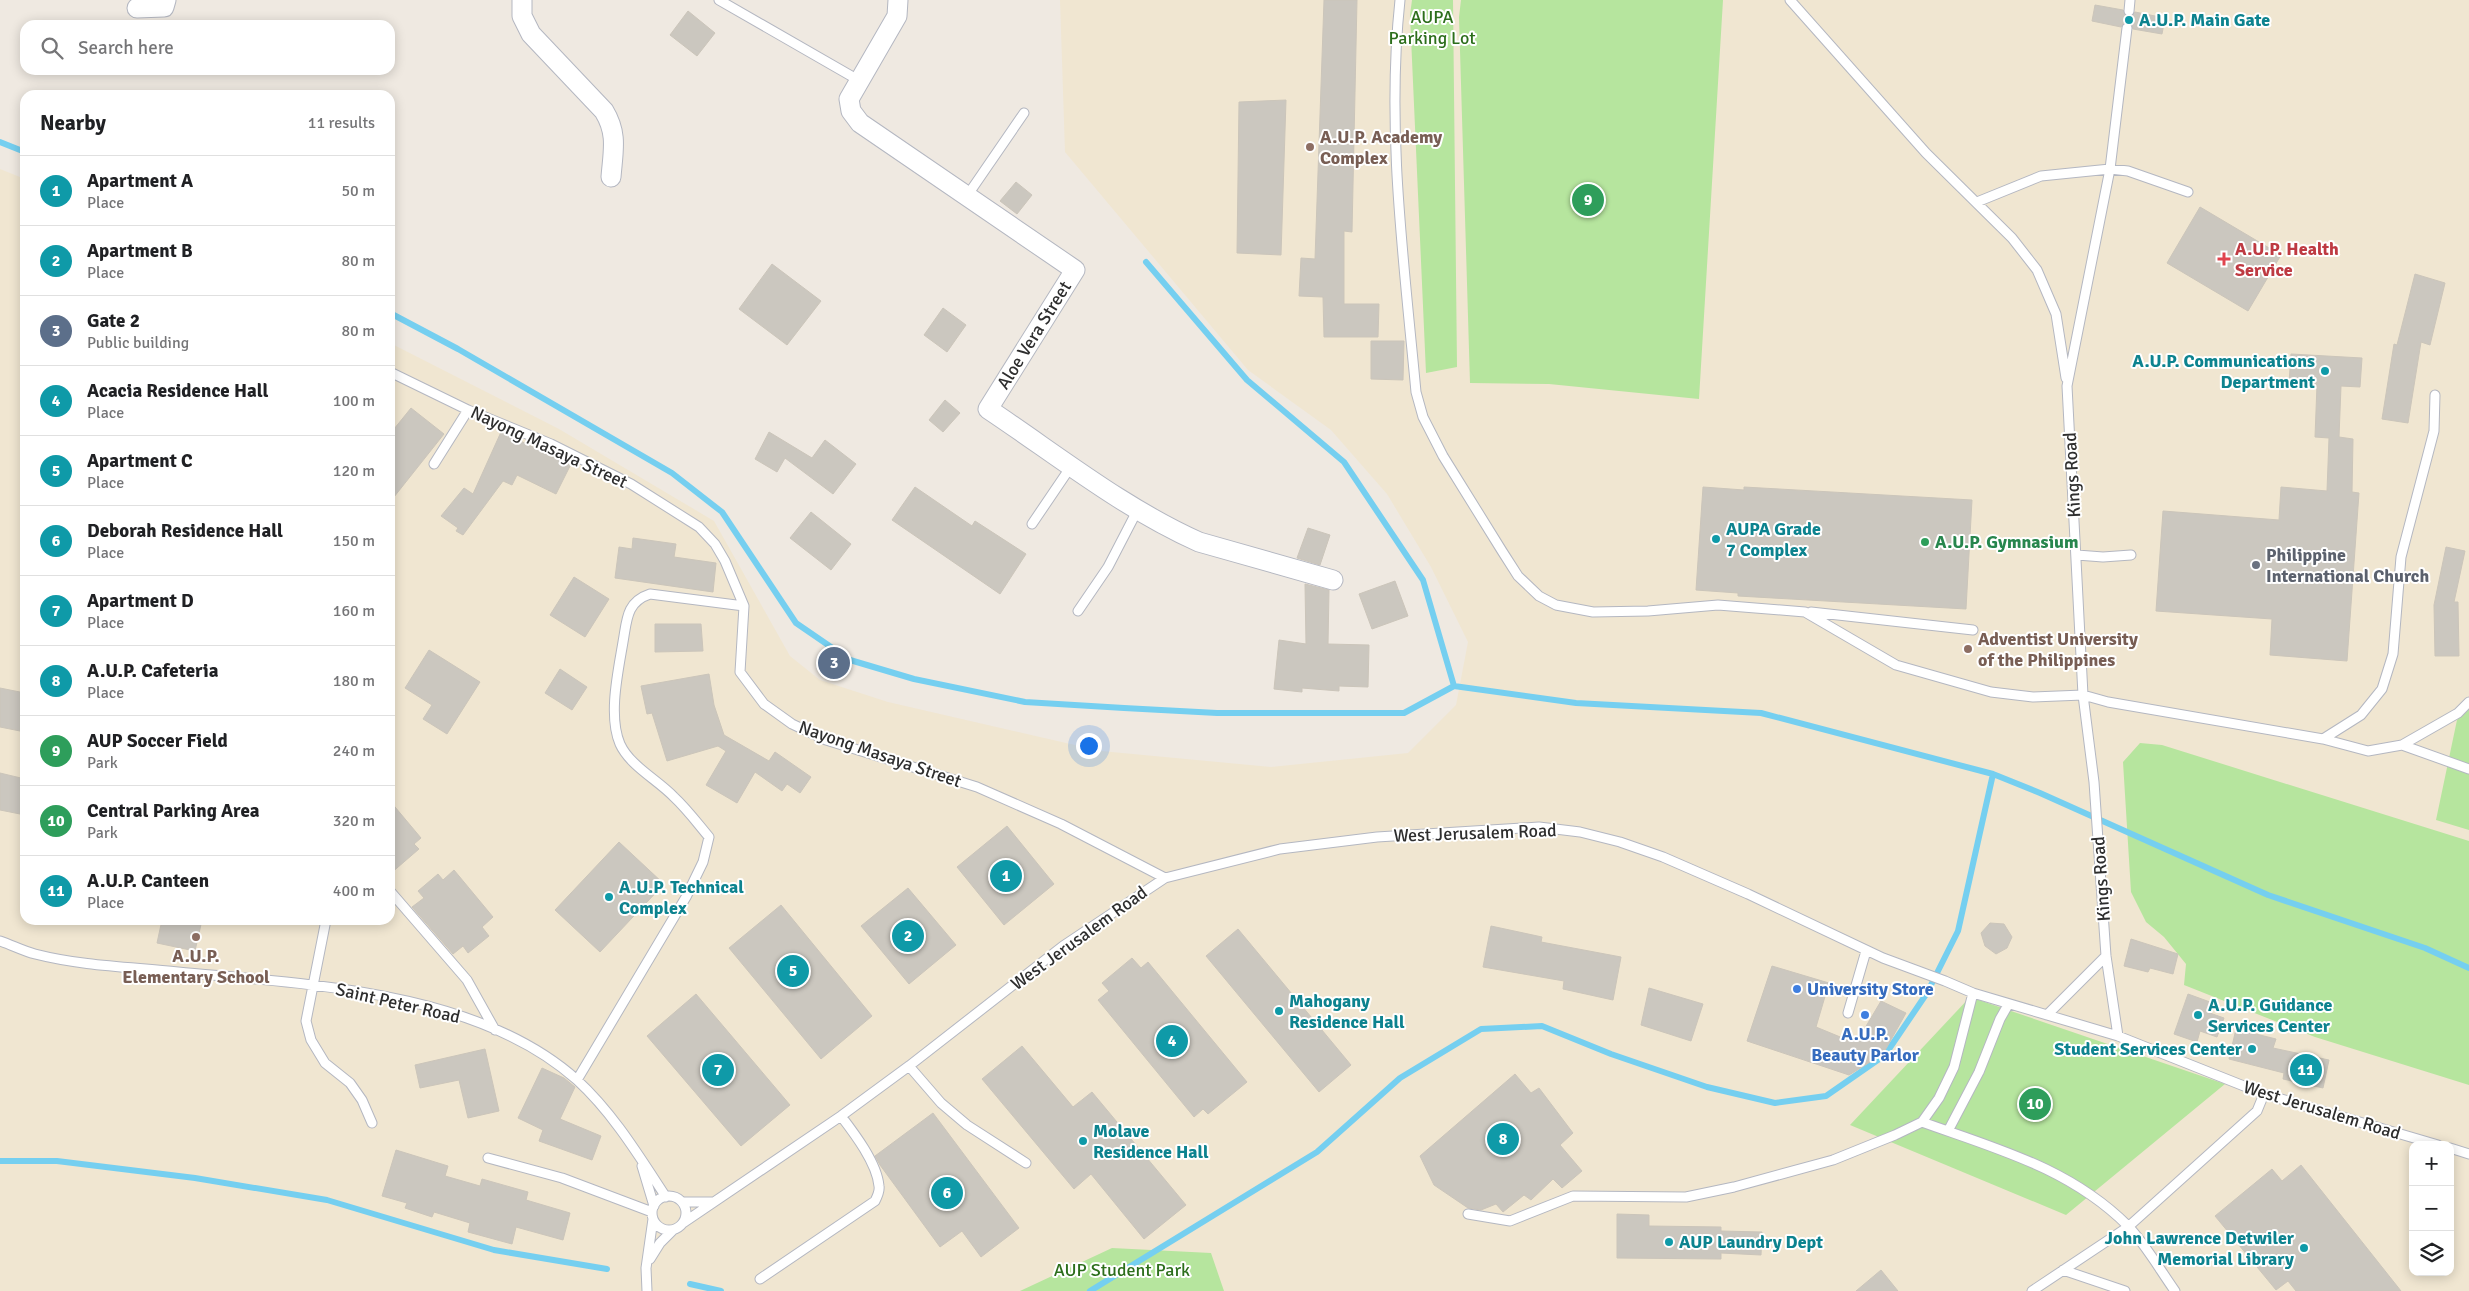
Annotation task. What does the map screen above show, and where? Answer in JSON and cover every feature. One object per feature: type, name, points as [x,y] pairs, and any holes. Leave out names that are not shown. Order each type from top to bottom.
[{"type":"street","points":[[137,8],[164,7],[166,0]]},
{"type":"street","points":[[522,0],[522,16],[531,34],[604,111],[612,124],[614,138],[611,177]]},
{"type":"street","name":"Aloe Vera Street","points":[[898,0],[897,16],[849,99],[851,111],[860,123],[1074,270],[988,409],[1137,511],[1199,542],[1333,580]]},
{"type":"lane","points":[[719,0],[860,81]]},
{"type":"lane","points":[[1400,0],[1396,38],[1397,190],[1416,392],[1423,417],[1443,456],[1518,576],[1540,596],[1556,604],[1593,612],[1648,611],[1718,605],[1806,612],[1972,630]]},
{"type":"lane","points":[[1790,0],[1926,153],[2012,238],[2037,270],[2056,314],[2067,386]]},
{"type":"lane","points":[[2129,11],[2130,0]]},
{"type":"lane","name":"Kings Road","points":[[2118,1036],[2106,956],[2094,782],[2083,695],[2067,386],[2110,169],[2127,28]]},
{"type":"lane","points":[[967,196],[1024,113]]},
{"type":"lane","points":[[1977,202],[2041,176],[2110,169],[2128,171],[2188,192]]},
{"type":"lane","name":"Nayong Masaya Street","points":[[395,374],[468,410],[551,444],[623,480],[699,527],[715,544],[725,561],[744,606],[740,672],[764,704],[792,724],[826,740],[976,787],[1061,824],[1165,878]]},
{"type":"lane","points":[[2323,739],[2361,715],[2382,688],[2393,654],[2401,557],[2434,432],[2435,395]]},
{"type":"lane","points":[[434,464],[468,410]]},
{"type":"lane","points":[[1032,524],[1072,465]]},
{"type":"lane","points":[[1078,610],[1108,568],[1137,511]]},
{"type":"lane","points":[[2077,555],[2103,557],[2131,555]]},
{"type":"lane","points":[[576,1080],[686,897],[703,862],[709,837],[675,797],[635,762],[619,740],[615,718],[616,681],[628,612],[638,598],[650,594],[744,606]]},
{"type":"lane","points":[[1806,612],[1896,665],[1991,692],[2033,697],[2083,695],[2108,702],[2323,739],[2368,751],[2402,745],[2458,713],[2469,702]]},
{"type":"lane","points":[[2402,745],[2469,769]]},
{"type":"lane","name":"West Jerusalem Road","points":[[683,1223],[840,1116],[909,1066],[1063,946],[1165,878],[1280,849],[1377,836],[1539,827],[1580,832],[1620,842],[1663,857],[1748,894],[1866,951],[1973,993],[2008,1005],[2118,1036],[2264,1094],[2424,1141]]},
{"type":"lane","points":[[395,898],[467,980],[495,1030]]},
{"type":"lane","name":"Saint Peter Road","points":[[325,925],[306,1020],[311,1040],[325,1062],[350,1083],[358,1094],[372,1123]]},
{"type":"lane","name":"Saint Peter Road","points":[[0,941],[34,954],[80,963],[314,984],[392,998],[447,1012],[495,1030],[535,1049],[576,1080],[619,1127],[666,1196]]},
{"type":"lane","points":[[1848,1013],[1866,951]]},
{"type":"lane","points":[[2047,1015],[2106,956]]},
{"type":"lane","points":[[1468,1214],[1510,1221],[1573,1196],[1686,1196],[1734,1187],[1833,1160],[1922,1122],[1939,1098],[1954,1067],[1973,993]]},
{"type":"lane","points":[[1948,1131],[1979,1072],[2000,1019],[2008,1005]]},
{"type":"lane","points":[[909,1066],[941,1103],[967,1125],[1026,1163]]},
{"type":"lane","points":[[2032,1291],[2128,1227],[2257,1111],[2264,1094]]},
{"type":"lane","points":[[760,1279],[876,1201],[880,1187],[876,1174],[858,1138],[840,1116]]},
{"type":"lane","points":[[1922,1122],[2050,1169],[2076,1184],[2128,1227],[2175,1291]]},
{"type":"lane","points":[[2454,1149],[2469,1154]]},
{"type":"lane","name":"Saint Peter Road","points":[[639,1156],[653,1212]]},
{"type":"lane","points":[[488,1158],[562,1178],[653,1212],[661,1228],[673,1230]]},
{"type":"lane","points":[[646,1291],[646,1268],[653,1212],[666,1196],[673,1197],[682,1202],[714,1202]]},
{"type":"lane","points":[[646,1268],[653,1252],[673,1230],[683,1223],[685,1210],[682,1202]]},
{"type":"lane","points":[[2063,1270],[2125,1291]]},
{"type":"shaded area","name":"Adventist University of the Philippines","points":[[1060,0],[2469,0],[2469,1291],[0,1291],[0,169],[20,177],[20,925],[395,925],[395,346],[559,429],[714,521],[790,656],[820,680],[888,702],[1101,751],[1271,767],[1408,753],[1456,705],[1468,642],[1431,567],[1387,494],[1331,430],[1248,370],[1065,152]]},
{"type":"green space","name":"AUPA Parking Lot","points":[[1412,0],[1453,0],[1457,367],[1426,373],[1410,15]]},
{"type":"green space","points":[[1461,0],[1723,0],[1699,399],[1549,384],[1470,383],[1459,17]]},
{"type":"green space","points":[[2469,708],[2469,830],[2436,820],[2457,720]]},
{"type":"green space","points":[[2140,743],[2162,745],[2469,841],[2469,1085],[2315,1037],[2184,985],[2186,964],[2164,937],[2146,922],[2131,892],[2123,762]]},
{"type":"green space","points":[[1970,997],[2225,1084],[2066,1215],[1850,1125]]},
{"type":"green space","name":"AUP Student Park","points":[[1112,1248],[1211,1253],[1224,1291],[1020,1291]]},
{"type":"building","points":[[1324,0],[1357,0],[1352,232],[1344,231],[1344,304],[1379,304],[1378,337],[1324,337],[1323,297],[1299,296],[1301,258],[1315,259]]},
{"type":"building","name":"A.U.P. Main Gate","points":[[2095,5],[2123,10],[2128,17],[2135,12],[2165,18],[2162,34],[2133,29],[2132,25],[2128,22],[2124,22],[2121,27],[2092,21]]},
{"type":"building","points":[[688,11],[715,33],[697,56],[670,35]]},
{"type":"building","points":[[1286,100],[1281,255],[1237,253],[1239,102]]},
{"type":"building","points":[[1016,182],[1032,195],[1017,214],[1000,201]]},
{"type":"building","name":"A.U.P. Health Service","points":[[2200,207],[2281,255],[2248,311],[2167,263]]},
{"type":"building","points":[[772,264],[821,301],[787,345],[739,309]]},
{"type":"building","points":[[2415,274],[2445,283],[2430,345],[2421,342],[2408,423],[2382,419],[2394,344],[2397,345]]},
{"type":"building","points":[[943,308],[966,325],[947,352],[924,335]]},
{"type":"building","points":[[1371,341],[1404,341],[1403,380],[1371,379]]},
{"type":"building","name":"Philippine International Church","points":[[2291,354],[2362,358],[2360,387],[2341,386],[2339,437],[2353,439],[2352,492],[2359,493],[2347,661],[2270,655],[2272,619],[2156,611],[2163,511],[2279,520],[2281,487],[2327,491],[2329,438],[2315,437],[2317,385],[2289,383]]},
{"type":"building","points":[[945,400],[960,413],[943,432],[929,420]]},
{"type":"building","points":[[411,408],[444,434],[395,496],[395,428]]},
{"type":"building","points":[[501,432],[544,452],[545,449],[572,462],[556,494],[517,475],[512,485],[503,481],[463,535],[456,531],[458,528],[441,516],[464,488],[473,494]]},
{"type":"building","points":[[769,432],[812,458],[825,440],[856,464],[833,494],[785,458],[777,472],[755,459]]},
{"type":"building","points":[[915,487],[972,526],[975,521],[1026,554],[1000,594],[892,520]]},
{"type":"building","name":"A.U.P. Gymnasium","points":[[1703,487],[1744,490],[1744,487],[1972,500],[1966,609],[1738,596],[1738,593],[1696,590]]},
{"type":"building","points":[[811,512],[851,544],[831,570],[790,538]]},
{"type":"building","points":[[1308,528],[1330,535],[1320,565],[1297,558]]},
{"type":"building","points":[[633,538],[676,544],[674,557],[716,563],[713,592],[615,578],[619,547],[632,549]]},
{"type":"building","points":[[2446,547],[2465,551],[2454,602],[2458,602],[2459,656],[2435,656],[2434,605]]},
{"type":"building","points":[[574,577],[609,599],[585,637],[550,615]]},
{"type":"building","points":[[1395,581],[1408,616],[1372,629],[1359,594]]},
{"type":"building","points":[[1305,584],[1329,590],[1328,644],[1369,645],[1368,687],[1339,686],[1339,691],[1302,688],[1302,692],[1274,689],[1279,640],[1306,644]]},
{"type":"building","points":[[655,624],[701,624],[703,651],[655,652]]},
{"type":"building","points":[[429,650],[480,682],[447,734],[423,719],[432,705],[405,688]]},
{"type":"building","points":[[560,669],[587,687],[572,710],[545,693]]},
{"type":"building","points":[[709,674],[714,705],[724,735],[769,761],[775,752],[811,777],[800,793],[787,784],[782,791],[755,772],[737,803],[706,785],[726,751],[718,746],[667,761],[652,713],[647,714],[641,686]]},
{"type":"building","points":[[0,688],[20,692],[20,731],[0,727]]},
{"type":"building","points":[[0,773],[20,778],[20,814],[0,810]]},
{"type":"building","points":[[395,807],[421,838],[414,844],[419,849],[395,870]]},
{"type":"building","points":[[1007,826],[1054,884],[1004,925],[957,867]]},
{"type":"building","name":"A.U.P. Technical Complex","points":[[619,842],[664,884],[600,952],[555,910]]},
{"type":"building","points":[[454,870],[493,917],[482,927],[489,936],[468,953],[463,946],[453,954],[412,907],[424,898],[418,891],[438,874],[443,880]]},
{"type":"building","points":[[908,888],[956,945],[909,984],[861,926]]},
{"type":"building","points":[[781,905],[872,1016],[821,1059],[729,948]]},
{"type":"building","points":[[1990,923],[2004,924],[2012,937],[2007,948],[1996,954],[1985,946],[1981,933]]},
{"type":"building","points":[[161,925],[201,925],[195,951],[157,943]]},
{"type":"building","points":[[1491,926],[1542,937],[1541,942],[1621,957],[1613,1000],[1563,989],[1564,981],[1483,967]]},
{"type":"building","name":"Mahogany Residence Hall","points":[[1238,929],[1351,1065],[1319,1092],[1206,956]]},
{"type":"building","points":[[2131,939],[2178,954],[2173,974],[2150,968],[2148,972],[2124,966]]},
{"type":"building","points":[[1132,958],[1141,968],[1148,962],[1247,1082],[1208,1114],[1203,1109],[1194,1117],[1098,1000],[1109,991],[1102,983]]},
{"type":"building","points":[[1772,966],[1829,983],[1816,1027],[1850,1041],[1862,1033],[1881,1001],[1906,1013],[1883,1054],[1849,1075],[1747,1041]]},
{"type":"building","points":[[1649,988],[1703,1004],[1691,1041],[1641,1025]]},
{"type":"building","points":[[696,994],[790,1105],[741,1146],[647,1036]]},
{"type":"building","name":"A.U.P. Guidance Services Center","points":[[2188,994],[2210,1002],[2207,1012],[2224,1018],[2217,1037],[2200,1031],[2197,1042],[2174,1034]]},
{"type":"building","points":[[2236,1029],[2276,1039],[2273,1048],[2329,1060],[2323,1088],[2283,1079],[2284,1073],[2229,1059]]},
{"type":"building","name":"Molave Residence Hall","points":[[1022,1046],[1073,1107],[1092,1092],[1186,1205],[1144,1239],[1091,1174],[1074,1189],[982,1079]]},
{"type":"building","points":[[485,1049],[499,1111],[468,1118],[459,1080],[420,1088],[415,1065]]},
{"type":"building","points":[[542,1068],[564,1078],[575,1087],[560,1119],[601,1136],[592,1160],[539,1141],[543,1130],[518,1118]]},
{"type":"building","points":[[1515,1074],[1531,1093],[1539,1088],[1573,1133],[1560,1145],[1582,1171],[1562,1188],[1553,1179],[1531,1200],[1524,1195],[1503,1212],[1496,1204],[1481,1210],[1468,1208],[1434,1185],[1420,1156]]},
{"type":"building","points":[[933,1113],[1019,1228],[981,1257],[962,1231],[940,1247],[875,1156]]},
{"type":"building","points":[[396,1150],[448,1166],[445,1176],[480,1186],[482,1179],[528,1192],[526,1200],[570,1213],[563,1240],[516,1227],[512,1244],[468,1232],[470,1223],[434,1212],[432,1217],[405,1208],[407,1203],[382,1196]]},
{"type":"building","name":"John Lawrence Detwiler Memorial Library","points":[[2301,1165],[2401,1291],[2296,1291],[2288,1281],[2276,1290],[2215,1216],[2272,1169],[2282,1181]]},
{"type":"building","name":"AUP Laundry Dept","points":[[1617,1214],[1649,1215],[1649,1226],[1721,1227],[1721,1231],[1762,1232],[1761,1255],[1721,1253],[1721,1259],[1617,1258]]},
{"type":"building","points":[[1881,1270],[1898,1291],[1856,1291]]},
{"type":"waterway","points":[[0,142],[20,150]]},
{"type":"waterway","points":[[1146,262],[1247,380],[1344,462],[1423,580],[1454,686]]},
{"type":"waterway","points":[[395,316],[458,349],[672,473],[722,512],[796,623],[850,660],[914,679],[1025,702],[1124,708],[1217,713],[1404,713],[1454,686],[1576,703],[1761,713],[1993,774],[2040,793],[2268,895],[2425,948],[2469,968]]},
{"type":"waterway","points":[[1090,1291],[1317,1152],[1400,1078],[1481,1029],[1542,1026],[1611,1054],[1707,1087],[1775,1103],[1826,1096],[1885,1055],[1927,993],[1958,931],[1993,774]]},
{"type":"waterway","points":[[0,1161],[57,1161],[195,1178],[327,1200],[494,1250],[607,1269]]},
{"type":"waterway","points":[[690,1284],[721,1291]]},
{"type":"place","name":"A.U.P. Main Gate","points":[[2129,20]]},
{"type":"place","name":"A.U.P. Academy Complex","points":[[1310,147]]},
{"type":"place","name":"AUP Soccer Field","points":[[1588,200]]},
{"type":"place","name":"A.U.P. Health Service","points":[[2224,259]]},
{"type":"place","name":"A.U.P. Communications Department","points":[[2325,371]]},
{"type":"place","name":"AUPA Grade 7 Complex","points":[[1716,539]]},
{"type":"place","name":"A.U.P. Gymnasium","points":[[1925,542]]},
{"type":"place","name":"Philippine International Church","points":[[2256,565]]},
{"type":"place","name":"Adventist University of the Philippines","points":[[1968,649]]},
{"type":"place","name":"Gate 2","points":[[834,663]]},
{"type":"place","name":"Apartment A","points":[[1006,876]]},
{"type":"place","name":"A.U.P. Technical Complex","points":[[609,897]]},
{"type":"place","name":"Apartment B","points":[[908,936]]},
{"type":"place","name":"A.U.P. Elementary School","points":[[196,937]]},
{"type":"place","name":"Apartment C","points":[[793,971]]},
{"type":"place","name":"University Store","points":[[1797,989]]},
{"type":"place","name":"Mahogany Residence Hall","points":[[1279,1011]]},
{"type":"place","name":"A.U.P. Beauty Parlor","points":[[1865,1015]]},
{"type":"place","name":"A.U.P. Guidance Services Center","points":[[2198,1015]]},
{"type":"place","name":"Acacia Residence Hall","points":[[1172,1041]]},
{"type":"place","name":"Student Services Center","points":[[2252,1049]]},
{"type":"place","name":"Apartment D","points":[[718,1070]]},
{"type":"place","name":"A.U.P. Canteen","points":[[2306,1070]]},
{"type":"place","name":"Central Parking Area","points":[[2035,1104]]},
{"type":"place","name":"A.U.P. Cafeteria","points":[[1503,1139]]},
{"type":"place","name":"Molave Residence Hall","points":[[1083,1141]]},
{"type":"place","name":"Deborah Residence Hall","points":[[947,1193]]},
{"type":"place","name":"AUP Laundry Dept","points":[[1669,1242]]},
{"type":"place","name":"John Lawrence Detwiler Memorial Library","points":[[2304,1248]]}]
